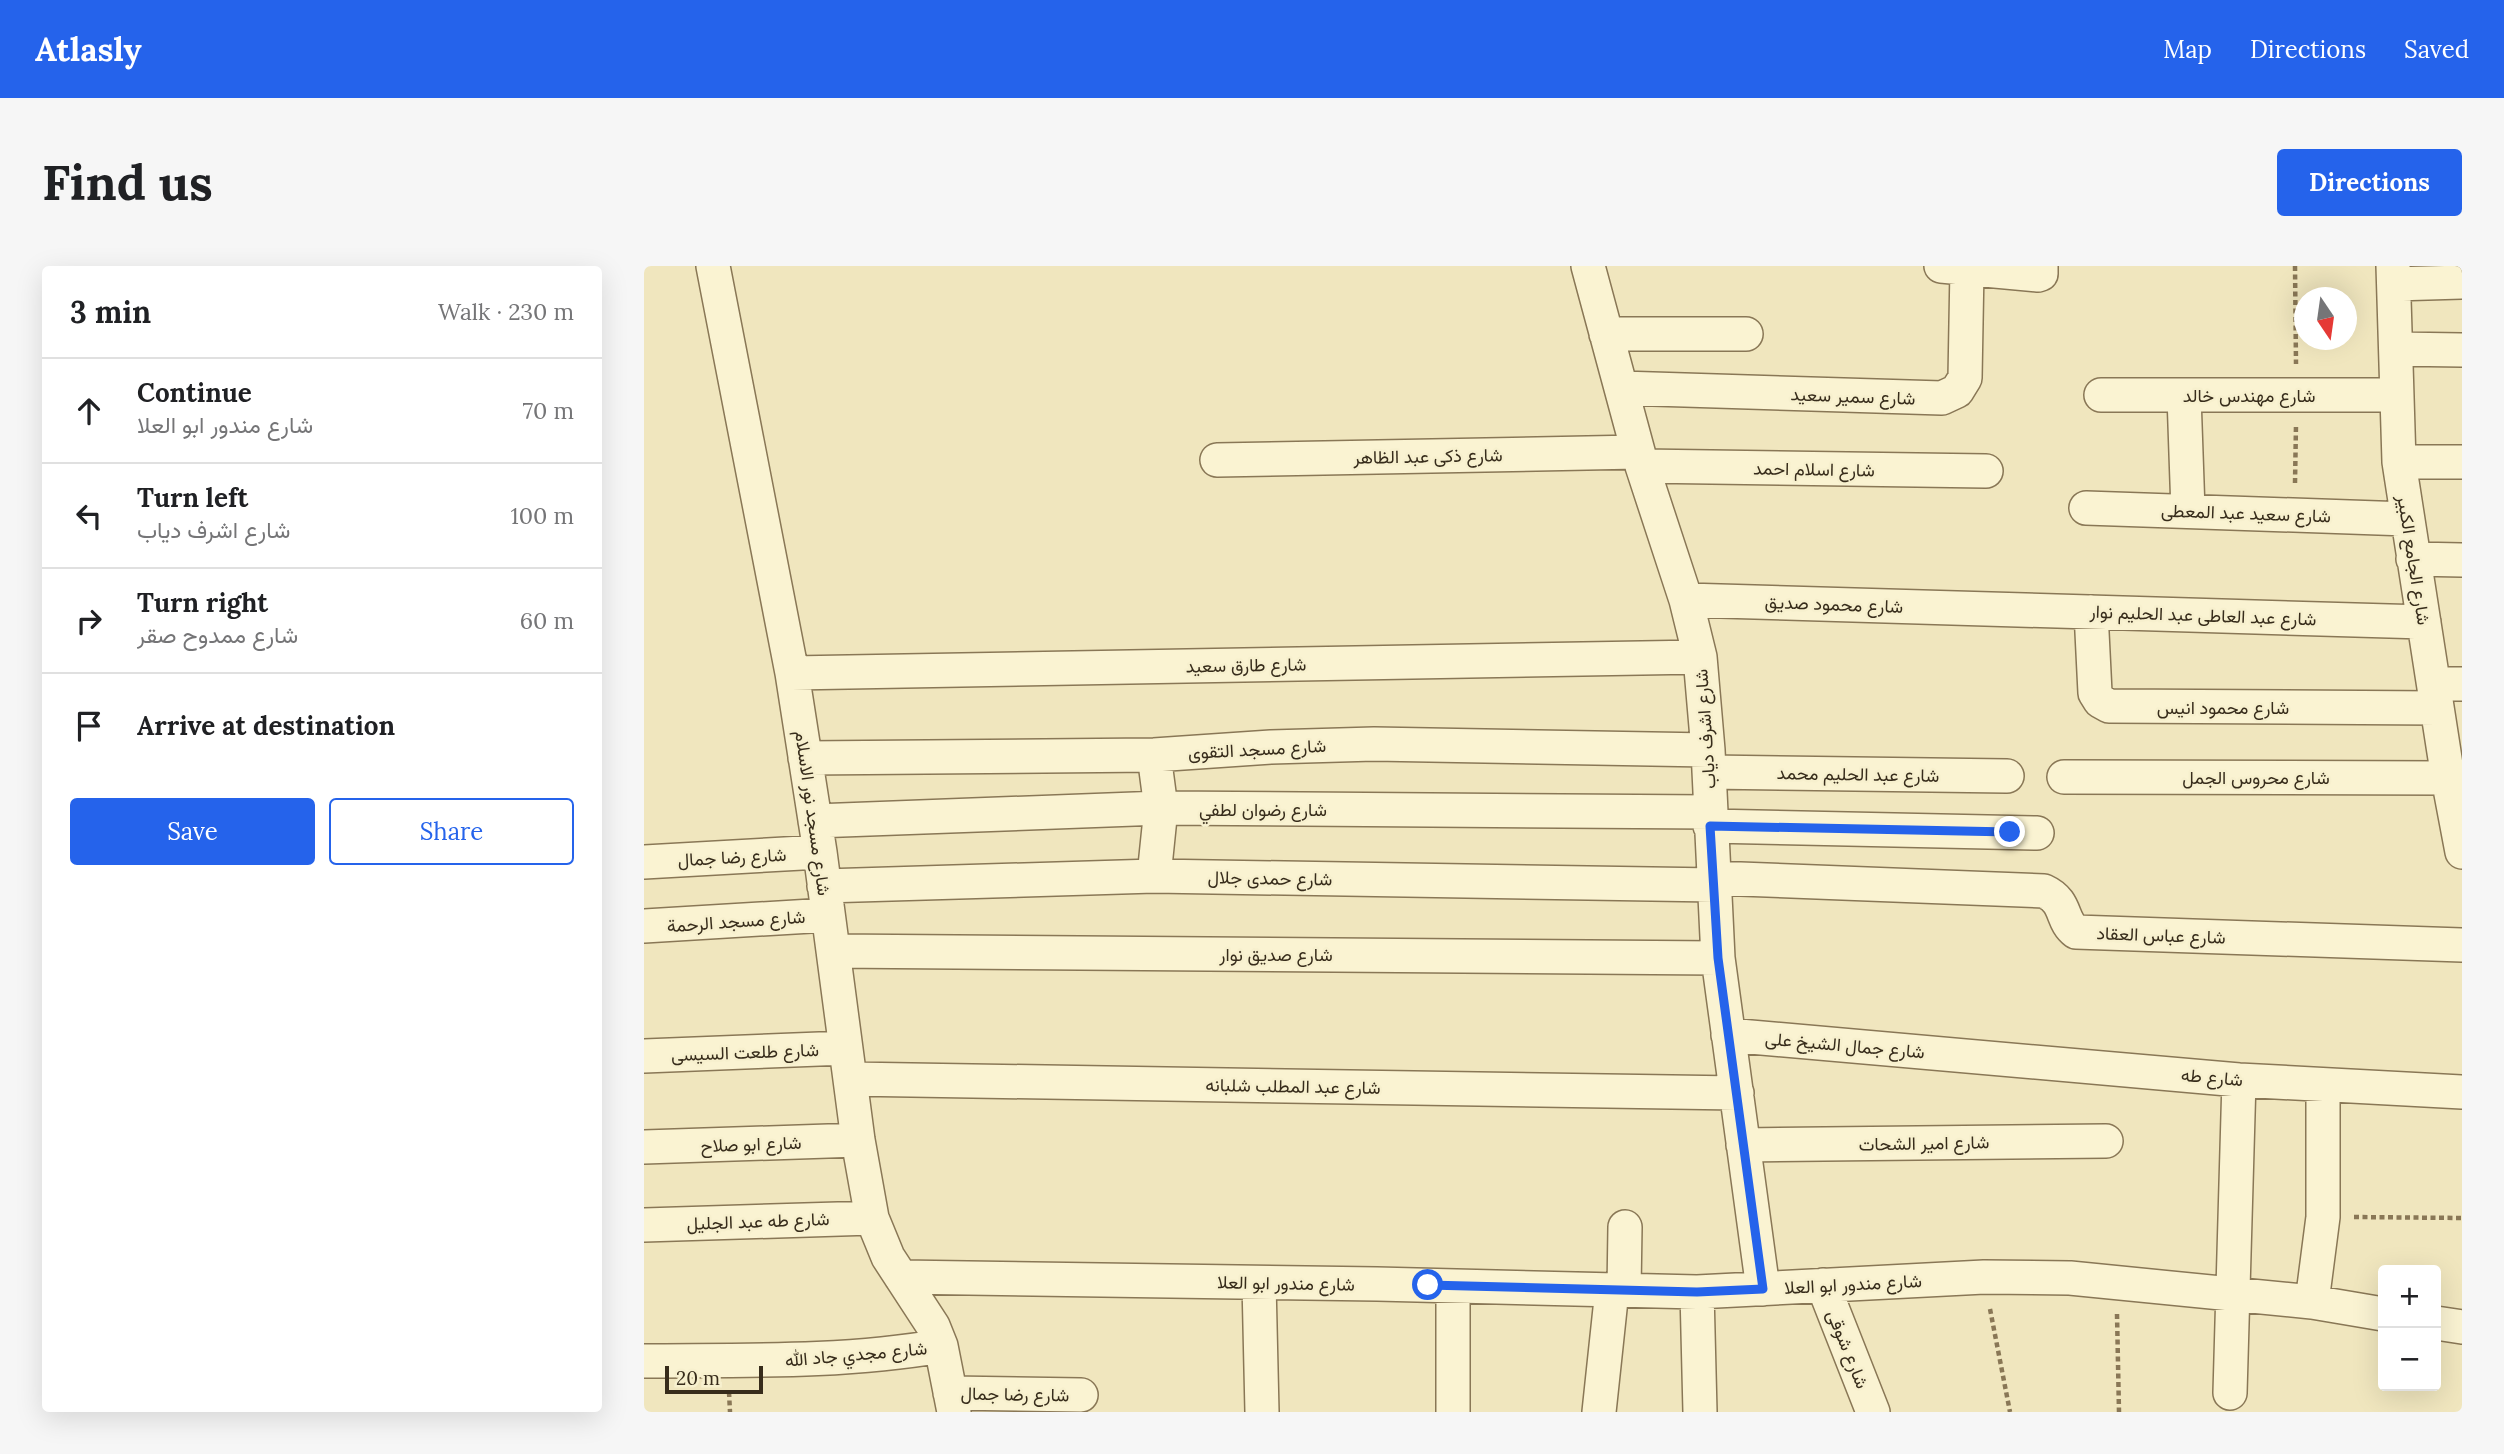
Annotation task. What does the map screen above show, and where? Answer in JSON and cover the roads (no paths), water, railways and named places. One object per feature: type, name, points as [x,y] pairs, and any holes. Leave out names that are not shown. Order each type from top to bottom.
[{"type":"street","name":"شارع مسجد نور الاسلام","points":[[713,266],[792,673],[858,1140],[872,1218],[888,1257],[933,1326],[941,1346],[952,1403]]},
{"type":"street","name":"شارع اشرف دياب","points":[[1588,266],[1640,459],[1686,600],[1700,657],[1709,761],[1718,958],[1763,1289]]},
{"type":"street","points":[[1954,267],[2038,275],[2041,274],[2041,266]]},
{"type":"street","name":"شارع سمير سعيد","points":[[1621,388],[1942,398],[1956,391],[1965,378],[1954,267]]},
{"type":"street","points":[[2394,275],[2462,282]]},
{"type":"street","name":"شارع الجامع الكبير","points":[[2394,275],[2399,461],[2424,622],[2444,692],[2448,778],[2461,837]]},
{"type":"street","points":[[1606,334],[1746,334]]},
{"type":"street","points":[[2396,349],[2462,350]]},
{"type":"street","name":"شارع مهندس خالد","points":[[2101,396],[2396,395]]},
{"type":"street","points":[[2184,396],[2188,511]]},
{"type":"street","name":"شارع ذكى عبد الظاهر","points":[[1217,460],[1640,459]]},
{"type":"street","name":"شارع اسلام احمد","points":[[1640,459],[1986,471]]},
{"type":"street","points":[[2399,461],[2462,461]]},
{"type":"street","name":"شارع سعيد عبد المعطى","points":[[2086,508],[2406,519]]},
{"type":"street","points":[[2413,559],[2462,560]]},
{"type":"street","name":"شارع محمود صديق","points":[[1686,600],[1982,609]]},
{"type":"street","name":"شارع عبد العاطى عبد الحليم نوار","points":[[1982,609],[2424,622]]},
{"type":"street","name":"شارع محمود انيس","points":[[2091,612],[2095,693],[2109,706],[2444,692]]},
{"type":"street","name":"شارع طارق سعيد","points":[[792,673],[1700,657]]},
{"type":"street","name":"شارع مسجد التقوى","points":[[805,758],[1154,755],[1271,747],[1374,744],[1709,761]]},
{"type":"street","points":[[1154,755],[1161,808],[1154,876]]},
{"type":"street","name":"شارع عبد الحليم محمد","points":[[1709,761],[2007,776]]},
{"type":"street","name":"شارع محروس الجمل","points":[[2064,777],[2448,778]]},
{"type":"street","name":"شارع رضوان لطفي","points":[[817,836],[1161,808],[1711,819],[2038,833]]},
{"type":"street","name":"شارع رضا جمال","points":[[644,862],[817,836]]},
{"type":"street","name":"شارع حمدى جلال","points":[[826,901],[1154,876],[1715,882]]},
{"type":"street","name":"شارع عباس العقاد","points":[[1715,882],[2044,891],[2054,896],[2062,905],[2069,927],[2076,932],[2462,945]]},
{"type":"street","name":"شارع مسجد الرحمة","points":[[644,926],[826,901]]},
{"type":"street","name":"شارع صديق نوار","points":[[833,951],[1718,958]]},
{"type":"street","name":"شارع جمال الشيخ على","points":[[1728,1034],[1962,1055]]},
{"type":"street","name":"شارع طه","points":[[1962,1055],[2239,1080],[2462,1092]]},
{"type":"street","name":"شارع طلعت السيسى","points":[[644,1056],[848,1064]]},
{"type":"street","name":"شارع عبد المطلب شلبانه","points":[[848,1064],[1737,1093]]},
{"type":"street","points":[[2230,1393],[2239,1080]]},
{"type":"street","points":[[2312,1302],[2323,1217],[2323,1085]]},
{"type":"street","name":"شارع ابو صلاح","points":[[644,1147],[858,1140]]},
{"type":"street","name":"شارع امير الشحات","points":[[1743,1145],[2106,1141]]},
{"type":"street","name":"شارع طه عبد الجليل","points":[[644,1225],[872,1218]]},
{"type":"street","points":[[1599,1412],[1625,1227]]},
{"type":"street","name":"شارع مندور ابو العلا","points":[[901,1277],[1697,1292],[1984,1277],[2070,1278],[2312,1302],[2378,1313]]},
{"type":"street","points":[[1259,1283],[1262,1412]]},
{"type":"street","name":"شارع شوقى","points":[[1823,1285],[1873,1412]]},
{"type":"street","points":[[1453,1286],[1453,1412]]},
{"type":"street","points":[[1697,1292],[1700,1412]]},
{"type":"street","points":[[2441,1323],[2462,1327]]},
{"type":"street","name":"شارع مجدي جاد الله","points":[[644,1361],[792,1361],[889,1355],[941,1346]]},
{"type":"street","name":"شارع رضا جمال","points":[[952,1403],[1080,1395]]}]
